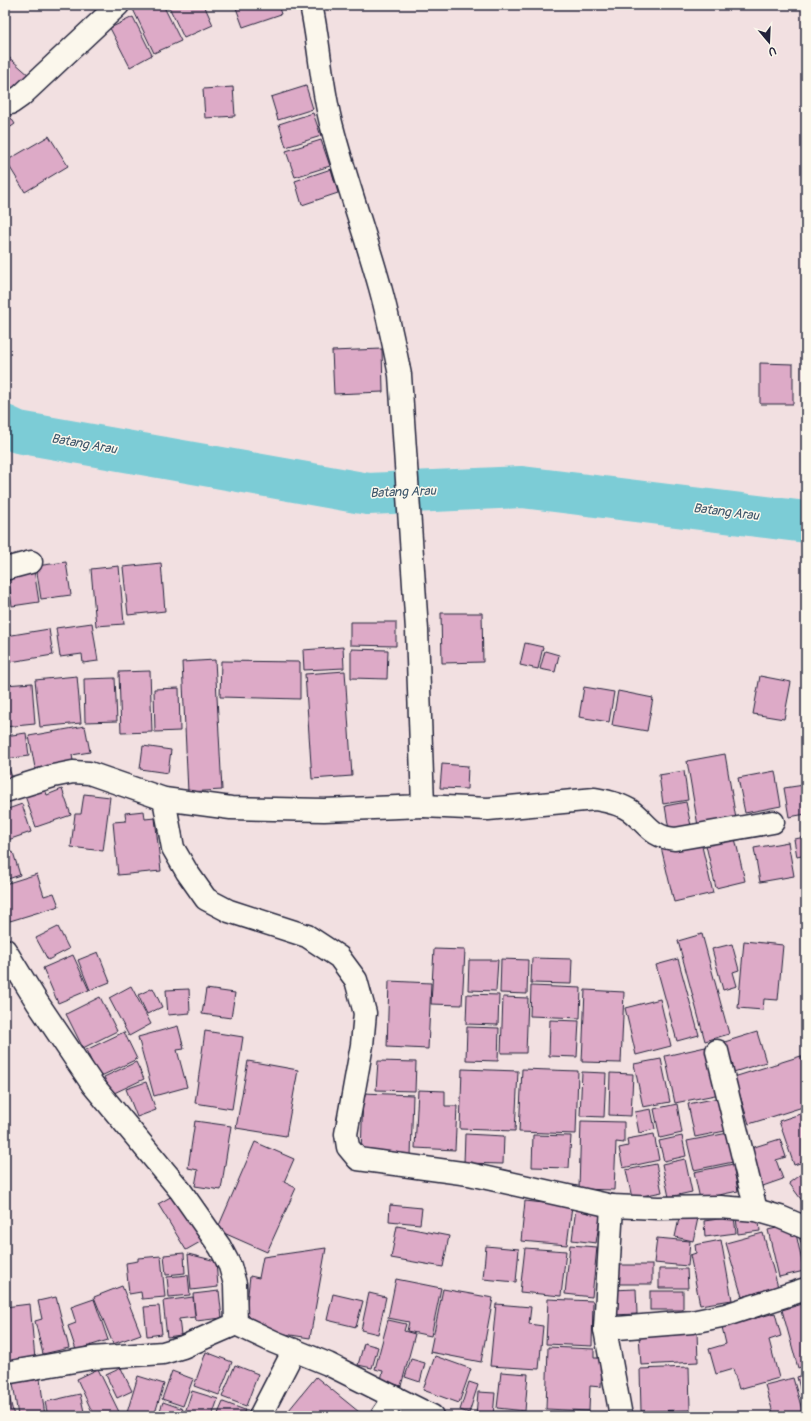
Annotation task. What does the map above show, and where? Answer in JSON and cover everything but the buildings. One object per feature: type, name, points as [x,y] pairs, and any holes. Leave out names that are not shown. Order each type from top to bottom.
[{"type":"street","points":[[5,101],[11,103],[21,96],[118,5]]},
{"type":"street","points":[[311,5],[318,39],[323,86],[332,127],[380,286],[400,375],[417,630],[423,806]]},
{"type":"street","points":[[5,569],[31,562]]},
{"type":"street","points":[[5,791],[53,776],[73,772],[89,773],[164,799],[231,808],[324,810],[423,806],[488,809],[595,799],[610,802],[630,810],[652,832],[665,838],[675,839],[773,822]]},
{"type":"street","points":[[164,799],[173,848],[187,872],[206,899],[229,911],[307,936],[339,957],[356,980],[365,1013],[362,1045],[346,1134],[348,1147],[358,1159],[469,1174],[612,1206],[658,1208],[720,1207],[756,1210],[780,1217],[806,1228]]},
{"type":"street","points":[[5,950],[37,1002],[94,1085],[180,1190],[220,1247],[230,1266],[235,1284],[236,1324]]},
{"type":"street","points":[[717,1051],[756,1210]]},
{"type":"street","points":[[612,1206],[605,1329],[621,1416]]},
{"type":"street","points":[[605,1329],[692,1322],[726,1315],[806,1289]]},
{"type":"street","points":[[5,1373],[92,1358],[163,1353],[183,1347],[236,1324],[274,1342],[328,1364],[432,1416]]},
{"type":"street","points":[[260,1416],[294,1350]]},
{"type":"street","points":[[382,1416],[395,1397]]},
{"type":"waterway","name":"Batang Arau","points":[[5,426],[18,432],[368,494],[522,487],[806,522]]}]
